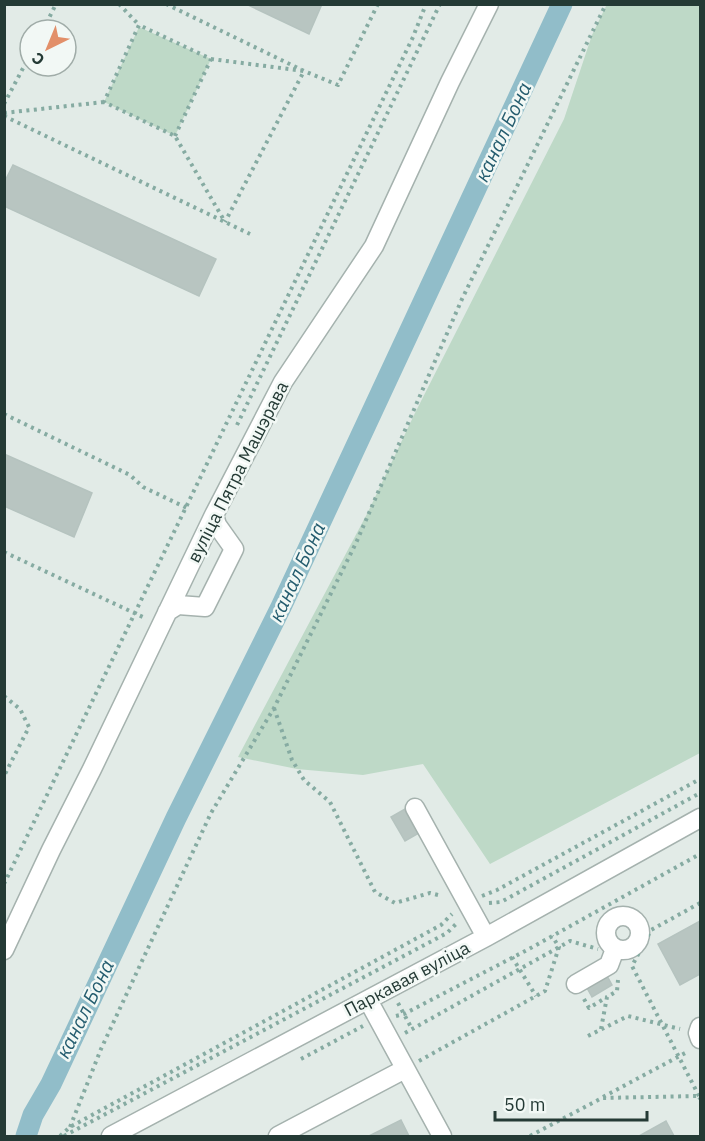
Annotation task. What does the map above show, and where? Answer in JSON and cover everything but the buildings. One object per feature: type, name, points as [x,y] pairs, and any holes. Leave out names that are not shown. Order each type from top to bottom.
[{"type":"street","name":"вуліца Пятра Машэрава","points":[[4,950],[214,515],[283,382],[374,246],[489,4]]},
{"type":"street","points":[[164,619],[178,605],[205,607],[234,549],[217,525],[214,515]]},
{"type":"street","points":[[415,808],[462,907],[486,937]]},
{"type":"street","name":"Паркавая вуліца","points":[[111,1137],[486,937],[700,818]]},
{"type":"street","points":[[576,984],[612,957],[636,945],[641,935],[643,922],[629,917],[618,917],[612,920],[606,930],[606,936],[612,957]]},
{"type":"street","points":[[368,1000],[377,1019],[408,1061],[442,1137]]},
{"type":"street","points":[[278,1137],[408,1061]]},
{"type":"path","points":[[49,18],[56,4]]},
{"type":"path","points":[[119,4],[139,25],[211,59],[304,71]]},
{"type":"path","points":[[166,4],[304,71],[338,85],[378,4]]},
{"type":"path","points":[[4,884],[413,37],[426,4]]},
{"type":"path","points":[[62,1137],[70,1127],[101,1049],[211,813],[274,708],[357,543],[462,299],[606,4]]},
{"type":"path","points":[[104,102],[139,25]]},
{"type":"path","points":[[175,136],[211,59]]},
{"type":"path","points":[[225,222],[304,71]]},
{"type":"path","points":[[4,104],[18,78]]},
{"type":"path","points":[[4,114],[104,102],[175,136],[225,222]]},
{"type":"path","points":[[4,114],[250,234]]},
{"type":"path","points":[[4,414],[129,475],[143,487],[187,508]]},
{"type":"path","points":[[4,552],[136,614],[164,619]]},
{"type":"path","points":[[4,696],[20,709],[29,727],[4,776]]},
{"type":"path","points":[[274,708],[292,760],[304,780],[330,802],[375,892],[394,903],[430,893],[449,898]]},
{"type":"path","points":[[70,1127],[441,925],[462,907],[700,779]]},
{"type":"path","points":[[450,915],[462,907],[484,902],[501,902],[700,793]]},
{"type":"path","points":[[296,1062],[377,1019],[404,1014],[700,854]]},
{"type":"path","points":[[632,966],[651,930],[700,903]]},
{"type":"path","points":[[62,1137],[447,933],[456,925],[462,907]]},
{"type":"path","points":[[552,936],[559,947]]},
{"type":"path","points":[[408,1043],[403,1034],[570,941],[599,949],[632,966],[700,1098]]},
{"type":"path","points":[[408,1061],[416,1062],[545,991],[559,947]]},
{"type":"path","points":[[512,957],[536,996]]},
{"type":"path","points":[[601,1029],[608,997],[617,992],[619,982],[612,957]]},
{"type":"path","points":[[530,1137],[678,1056],[698,1037],[628,1016],[588,1035]]},
{"type":"path","points":[[700,1090],[700,1098]]},
{"type":"path","points":[[602,1098],[700,1098]]},
{"type":"green space","points":[[607,4],[700,5],[700,753],[490,864],[423,764],[363,775],[297,769],[238,757],[368,512],[415,413],[564,119],[592,35]]},
{"type":"green space","points":[[139,27],[211,59],[175,136],[104,102]]},
{"type":"waterway","name":"канал Бона","points":[[26,1136],[33,1115],[51,1084],[176,818],[281,607],[562,4]]}]
